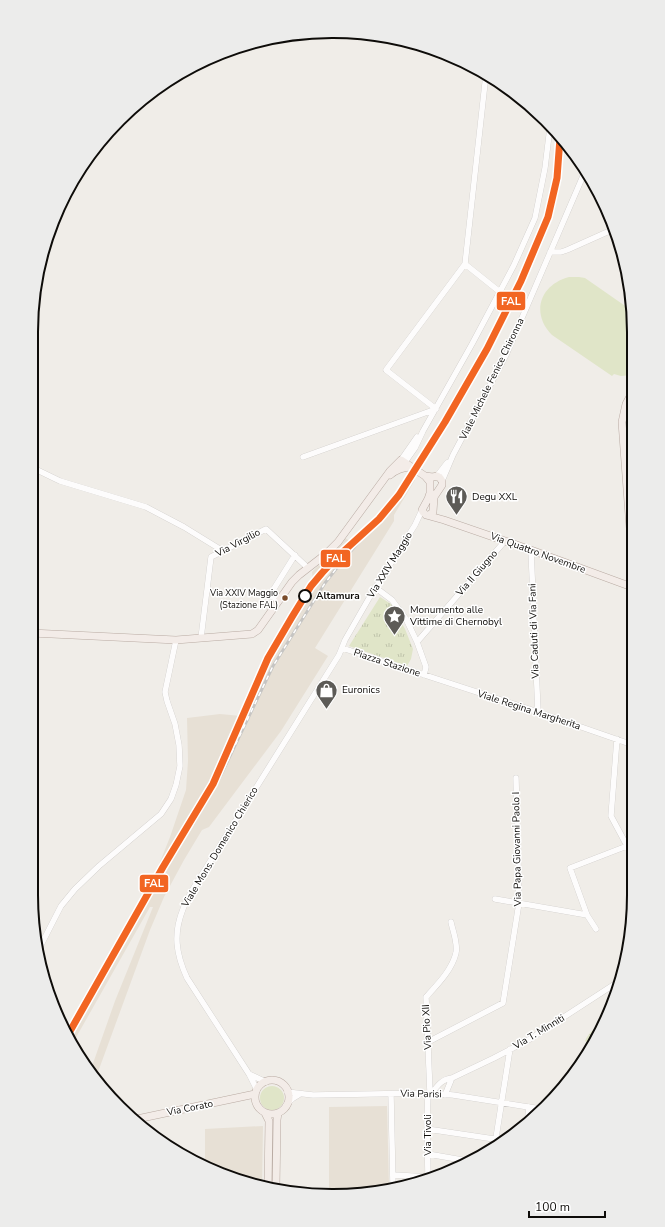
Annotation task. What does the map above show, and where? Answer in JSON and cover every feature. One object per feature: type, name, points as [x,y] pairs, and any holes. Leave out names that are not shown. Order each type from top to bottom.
[{"type":"main road","points":[[627,402],[622,422],[627,488]]},
{"type":"main road","points":[[38,633],[176,640],[252,634],[258,630],[292,582],[338,542],[390,471],[403,461],[433,480]]},
{"type":"main road","points":[[381,484],[398,469],[412,467]]},
{"type":"main road","points":[[428,510],[439,488],[433,489],[433,480]]},
{"type":"main road","points":[[428,510],[428,500],[433,480]]},
{"type":"main road","name":"Via Quattro Novembre","points":[[428,510],[444,520],[627,585]]},
{"type":"main road","points":[[258,1107],[256,1092],[262,1084],[273,1080],[280,1083],[288,1092],[286,1105],[278,1113],[265,1113]]},
{"type":"main road","name":"Via Corato","points":[[142,1119],[242,1098],[256,1092]]},
{"type":"main road","points":[[242,1098],[258,1107],[265,1113],[269,1121],[268,1182]]},
{"type":"main road","points":[[276,1183],[278,1113]]},
{"type":"street","points":[[436,409],[386,370],[465,264],[485,81]]},
{"type":"street","points":[[398,469],[415,448],[422,431],[436,409],[514,266],[535,218],[545,168],[549,133]]},
{"type":"street","name":"Viale Michele Fenice Chironna","points":[[433,480],[453,455],[506,355],[583,177]]},
{"type":"street","points":[[550,252],[561,252],[609,231]]},
{"type":"street","points":[[465,264],[500,292]]},
{"type":"street","points":[[303,457],[436,409]]},
{"type":"street","points":[[38,470],[60,481],[146,507],[184,527],[223,551]]},
{"type":"street","name":"Via XXIV Maggio","points":[[342,648],[345,640],[415,525],[428,510]]},
{"type":"street","name":"Via Virgilio","points":[[201,638],[211,557],[266,529],[308,568]]},
{"type":"street","name":"Via II Giugno","points":[[417,642],[505,541]]},
{"type":"street","name":"Via Caduti di Via Fani","points":[[531,550],[538,712]]},
{"type":"street","points":[[279,601],[270,595],[295,555]]},
{"type":"street","name":"Piazza Stazione","points":[[342,648],[424,675],[426,668],[417,642],[406,619],[396,604],[376,588]]},
{"type":"street","points":[[42,942],[61,906],[75,889],[99,866],[161,814],[171,799],[180,766],[179,745],[175,724],[165,692],[176,640]]},
{"type":"street","name":"Viale Mons. Domenico Chierico","points":[[256,1092],[248,1074],[186,978],[180,963],[177,949],[178,924],[183,908],[196,884],[342,648]]},
{"type":"street","name":"Viale Regina Margherita","points":[[424,675],[627,742]]},
{"type":"street","points":[[596,929],[587,915],[570,868],[627,846],[611,816],[617,739]]},
{"type":"street","name":"Via Papa Giovanni Paolo I","points":[[428,1042],[503,1003],[519,903],[516,778]]},
{"type":"street","points":[[495,899],[587,915]]},
{"type":"street","name":"Via Pio XII","points":[[430,1093],[426,997],[445,974],[456,953],[451,922]]},
{"type":"street","name":"Via T. Minniti","points":[[430,1093],[439,1083],[510,1050],[553,1025],[612,986]]},
{"type":"street","points":[[497,1138],[510,1050]]},
{"type":"street","points":[[248,1074],[266,1082]]},
{"type":"street","points":[[445,1094],[452,1078]]},
{"type":"street","name":"Via Parisi","points":[[288,1092],[313,1095],[430,1093],[536,1108]]},
{"type":"street","name":"Via Tivoli","points":[[429,1172],[427,1129],[430,1093]]},
{"type":"street","points":[[286,1105],[300,1094]]},
{"type":"street","points":[[391,1094],[394,1182]]},
{"type":"street","points":[[527,1116],[529,1107]]},
{"type":"street","points":[[427,1129],[494,1140]]},
{"type":"street","points":[[428,1154],[461,1160]]},
{"type":"street","points":[[393,1175],[417,1176]]},
{"type":"shaded area","points":[[410,474],[415,480],[394,515],[394,521],[315,648],[328,656],[281,731],[209,827],[202,830],[164,897],[150,930],[97,1072],[93,1065],[115,1001],[153,907],[150,907],[75,1039],[70,1028],[160,862],[170,837],[186,790],[188,761],[187,718],[220,714],[241,716],[270,651],[298,602],[313,580],[312,572],[345,538],[350,541],[383,512]]},
{"type":"shaded area","points":[[387,1106],[389,1183],[352,1188],[329,1189],[329,1107]]},
{"type":"shaded area","points":[[263,1126],[262,1180],[220,1167],[205,1160],[205,1129]]},
{"type":"green space","points":[[569,277],[585,278],[625,306],[627,375],[621,376],[614,374],[612,376],[552,335],[545,327],[540,310],[541,301],[551,286]]},
{"type":"green space","points":[[380,597],[391,604],[405,629],[413,649],[411,659],[407,666],[349,646]]},
{"type":"green space","points":[[596,1028],[587,1044],[587,1042],[585,1041],[592,1030]]},
{"type":"green space","points":[[272,1086],[277,1087],[283,1093],[283,1103],[277,1109],[272,1110],[267,1109],[261,1103],[260,1098],[261,1093],[267,1087]]},
{"type":"railway","points":[[193,824],[219,779],[273,666],[325,583],[379,519]]},
{"type":"transit line","name":"FAL","points":[[71,1030],[163,867],[213,784],[268,658],[292,617],[311,586],[322,573],[379,519],[399,495],[445,422],[487,349],[521,281],[548,217],[557,178],[559,145]]},
{"type":"place","name":"Degu XXL","points":[[456,516]]},
{"type":"place","name":"Altamura","points":[[305,596]]},
{"type":"place","name":"Via XXIV Maggio (Stazione FAL)","points":[[285,598]]},
{"type":"place","name":"Monumento alle Vittime di Chernobyl","points":[[395,636]]},
{"type":"place","name":"Euronics","points":[[327,710]]}]
